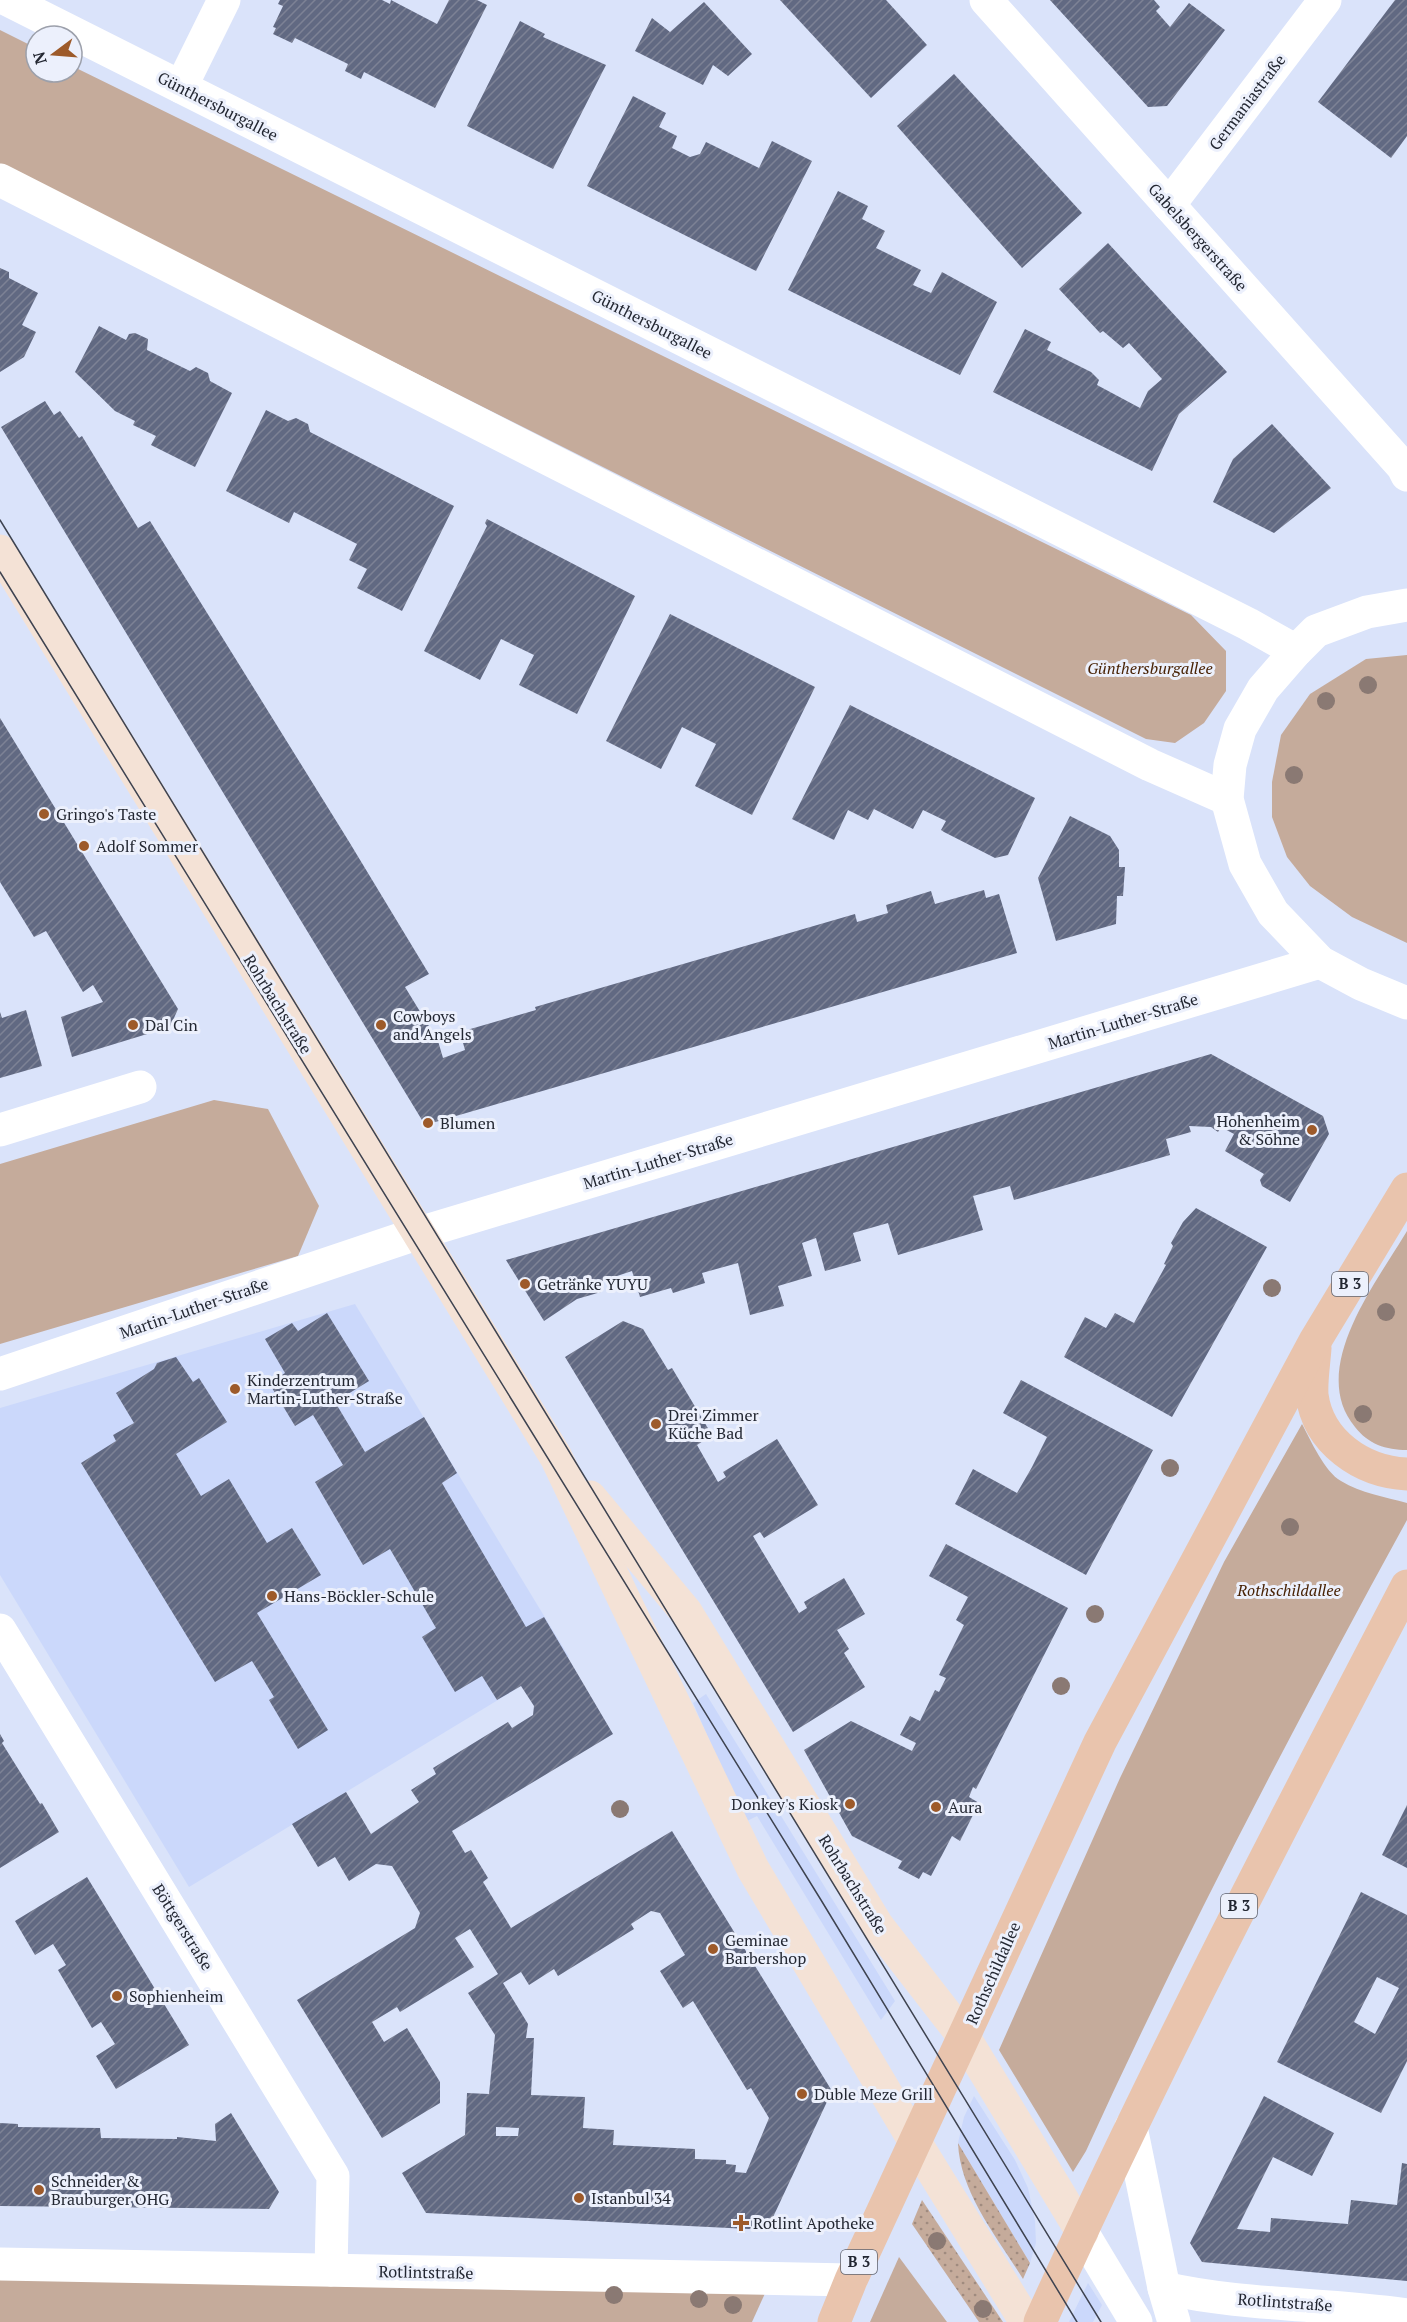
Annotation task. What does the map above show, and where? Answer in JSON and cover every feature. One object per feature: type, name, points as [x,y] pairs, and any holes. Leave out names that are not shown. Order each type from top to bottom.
[{"type":"main road","name":"Rothschildallee","points":[[834,2322],[851,2280],[1100,1742],[1315,1341],[1407,1189]]},
{"type":"main road","points":[[1315,1341],[1312,1396],[1328,1437],[1358,1461],[1393,1473],[1407,1474]]},
{"type":"main road","name":"B 3","points":[[1040,2322],[1131,2127],[1252,1880],[1407,1586]]},
{"type":"street","name":"Günthersburgallee","points":[[8,0],[1238,618],[1296,651]]},
{"type":"street","points":[[181,87],[224,0]]},
{"type":"street","name":"Gabelsbergerstraße","points":[[986,0],[1403,467],[1407,475]]},
{"type":"street","name":"Germaniastraße","points":[[1169,205],[1325,0]]},
{"type":"street","points":[[0,180],[1150,765],[1227,799]]},
{"type":"street","name":"Rohrbachstraße","points":[[0,551],[556,1457],[753,1869],[915,2142],[1026,2322]]},
{"type":"street","points":[[1407,605],[1367,612],[1316,632],[1296,651],[1263,689],[1240,729],[1230,765],[1227,799],[1245,864],[1273,913],[1320,962],[1361,984],[1407,1003]]},
{"type":"street","name":"Martin-Luther-Straße","points":[[0,1374],[419,1233],[1320,962]]},
{"type":"street","points":[[0,1130],[140,1088]]},
{"type":"street","name":"Rohrbachstraße","points":[[556,1457],[686,1612],[877,1924],[964,2037],[1137,2322]]},
{"type":"street","name":"Böttgerstraße","points":[[0,1630],[333,2176],[331,2270]]},
{"type":"street","points":[[1131,2127],[1164,2288],[1174,2322]]},
{"type":"street","name":"Rotlintstraße","points":[[0,2264],[851,2280]]},
{"type":"street","name":"Rotlintstraße","points":[[1164,2288],[1201,2296],[1364,2308],[1407,2314]]},
{"type":"shaded area","name":"Hans-Böckler-Schule","points":[[355,1304],[569,1657],[189,1887],[0,1575],[0,1408]]},
{"type":"shaded area","points":[[706,1694],[895,2001],[881,2020],[757,1816],[745,1822],[693,1703]]},
{"type":"shaded area","points":[[974,2096],[1015,2160],[1028,2188],[1035,2221],[1036,2243],[1030,2263],[958,2143],[964,2117]]},
{"type":"shaded area","points":[[1088,2283],[1102,2305],[1093,2322],[1069,2322]]},
{"type":"green space","name":"Günthersburgallee","points":[[0,30],[24,42],[24,84],[84,84],[84,72],[1191,615],[1226,651],[1226,691],[1204,723],[1175,743],[1146,739],[0,165]]},
{"type":"green space","points":[[1407,655],[1407,943],[1352,917],[1310,886],[1287,857],[1272,817],[1272,782],[1281,735],[1310,694],[1366,659]]},
{"type":"green space","points":[[214,1100],[268,1109],[319,1206],[298,1256],[0,1344],[0,1164]]},
{"type":"green space","points":[[1407,1231],[1407,1450],[1378,1445],[1360,1433],[1342,1404],[1339,1379],[1342,1353],[1352,1326],[1379,1275]]},
{"type":"green space","name":"Rothschildallee","points":[[1302,1424],[1319,1456],[1335,1477],[1357,1489],[1407,1503],[1407,1520],[1240,1833],[1161,1991],[1086,2151],[1073,2172],[999,2050],[1120,1778],[1224,1562]]},
{"type":"green space","points":[[958,2143],[1030,2263],[1023,2279],[973,2197],[960,2162]]},
{"type":"green space","points":[[922,2200],[1003,2322],[979,2322],[912,2224]]},
{"type":"green space","points":[[899,2257],[947,2322],[870,2322]]},
{"type":"green space","points":[[0,2275],[767,2289],[752,2322],[0,2322]]},
{"type":"building","points":[[280,0],[382,0],[390,4],[391,0],[437,24],[449,0],[477,0],[487,5],[435,108],[364,72],[361,79],[345,71],[348,64],[295,38],[292,43],[273,34],[276,28],[273,27],[283,6],[278,4]]},
{"type":"building","points":[[780,0],[886,0],[927,45],[871,98]]},
{"type":"building","points":[[1050,0],[1154,0],[1160,7],[1156,11],[1170,27],[1189,3],[1225,30],[1167,106],[1148,107]]},
{"type":"building","points":[[1395,0],[1407,0],[1407,136],[1391,158],[1318,102]]},
{"type":"building","points":[[704,2],[752,54],[728,76],[713,65],[703,85],[635,51],[652,18],[670,32]]},
{"type":"building","points":[[520,21],[545,34],[543,37],[606,65],[553,169],[467,126]]},
{"type":"building","points":[[954,74],[1082,213],[1022,268],[897,126]]},
{"type":"building","points":[[633,96],[666,113],[659,127],[677,136],[672,148],[690,157],[700,154],[706,142],[759,168],[772,141],[812,161],[756,271],[587,186]]},
{"type":"building","points":[[838,191],[868,206],[862,219],[885,231],[876,248],[921,270],[913,285],[931,293],[942,272],[997,302],[960,375],[788,290]]},
{"type":"building","points":[[1108,243],[1227,372],[1179,414],[1152,471],[993,392],[1025,329],[1051,342],[1047,350],[1091,372],[1099,380],[1097,385],[1140,408],[1148,391],[1162,379],[1129,343],[1123,348],[1103,331],[1100,333],[1059,289]]},
{"type":"building","points":[[0,268],[9,272],[9,278],[38,293],[22,325],[36,332],[24,357],[0,372]]},
{"type":"building","points":[[99,326],[126,340],[129,334],[135,333],[148,339],[147,350],[190,371],[196,367],[208,373],[210,381],[232,393],[195,467],[151,445],[156,436],[133,425],[135,421],[115,411],[75,372]]},
{"type":"building","points":[[45,401],[54,415],[60,411],[79,438],[82,436],[138,528],[150,521],[348,840],[429,974],[405,987],[438,1041],[443,1058],[465,1050],[460,1032],[536,1010],[535,1007],[855,914],[857,922],[888,913],[886,905],[931,891],[935,904],[984,890],[986,898],[999,894],[1017,953],[425,1125],[1,427]]},
{"type":"building","points":[[266,410],[288,421],[296,418],[308,424],[310,432],[454,506],[402,611],[357,588],[367,569],[349,560],[357,544],[294,512],[289,523],[226,491]]},
{"type":"building","points":[[1272,424],[1331,488],[1274,533],[1213,502],[1233,459]]},
{"type":"building","points":[[487,519],[635,596],[577,714],[519,685],[534,655],[501,639],[480,680],[424,651],[487,526],[485,523]]},
{"type":"building","points":[[670,614],[815,687],[752,815],[695,786],[716,744],[682,727],[661,769],[606,741]]},
{"type":"building","points":[[850,705],[1035,798],[1008,855],[995,858],[944,832],[941,830],[946,821],[923,810],[913,829],[874,809],[868,820],[848,810],[834,840],[792,819]]},
{"type":"building","points":[[0,718],[178,1009],[170,1027],[72,1057],[61,1017],[103,1002],[93,985],[83,992],[46,931],[34,937],[0,882]]},
{"type":"building","points":[[1070,816],[1110,836],[1119,850],[1119,867],[1125,867],[1123,896],[1117,896],[1116,924],[1056,941],[1038,878]]},
{"type":"building","points":[[26,1010],[42,1066],[0,1078],[0,1012],[2,1018]]},
{"type":"building","points":[[1211,1054],[1323,1116],[1329,1134],[1290,1202],[1262,1186],[1260,1180],[1264,1174],[1225,1151],[1234,1134],[1221,1127],[1218,1132],[1211,1127],[1189,1126],[1191,1132],[1166,1139],[1170,1155],[1014,1200],[1010,1186],[973,1196],[983,1230],[898,1255],[888,1223],[853,1233],[861,1261],[825,1271],[816,1238],[802,1243],[812,1276],[778,1286],[784,1306],[750,1315],[738,1263],[702,1273],[705,1283],[673,1293],[671,1288],[640,1297],[632,1271],[599,1282],[601,1292],[577,1299],[544,1321],[506,1260]]},
{"type":"building","points":[[1196,1208],[1267,1247],[1172,1417],[1064,1357],[1085,1317],[1106,1328],[1115,1313],[1134,1323],[1166,1265],[1164,1264],[1173,1246],[1171,1243],[1183,1222]]},
{"type":"building","points":[[327,1313],[369,1381],[335,1402],[365,1452],[424,1417],[457,1473],[442,1483],[526,1627],[544,1617],[613,1734],[452,1831],[465,1853],[471,1850],[488,1878],[483,1882],[511,1928],[672,1831],[832,2091],[767,2230],[426,2213],[402,2173],[465,2135],[467,2093],[489,2094],[495,2035],[468,1993],[498,1974],[470,1929],[455,1938],[474,1967],[400,2012],[397,2007],[372,2022],[384,2042],[407,2028],[440,2082],[440,2103],[382,2138],[297,2000],[415,1928],[420,1913],[392,1866],[376,1864],[349,1881],[335,1857],[318,1867],[292,1824],[346,1792],[371,1834],[419,1802],[411,1790],[436,1774],[433,1768],[508,1722],[512,1728],[533,1715],[534,1706],[521,1686],[497,1700],[482,1676],[455,1692],[422,1637],[436,1628],[390,1549],[363,1565],[315,1482],[343,1465],[313,1415],[295,1426],[269,1383],[285,1373],[265,1339],[292,1323],[298,1331]],"holes":[[[651,1911],[660,1913],[685,1955],[660,1971],[683,2008],[693,2001],[747,2090],[751,2088],[769,2118],[746,2173],[735,2172],[736,2165],[726,2164],[726,2160],[695,2159],[695,2149],[613,2145],[614,2130],[583,2128],[585,2097],[531,2095],[534,2038],[526,2038],[528,2024],[503,1983],[521,1972],[529,1985],[554,1969],[558,1976],[634,1929],[631,1924]],[[496,2127],[519,2128],[518,2136],[496,2136]]]},
{"type":"building","points":[[623,1321],[643,1329],[668,1370],[672,1368],[712,1435],[697,1445],[718,1482],[726,1477],[723,1472],[777,1439],[818,1505],[764,1538],[760,1532],[753,1536],[799,1613],[807,1608],[804,1602],[844,1578],[865,1614],[837,1630],[849,1649],[844,1653],[865,1687],[793,1732],[565,1357]]},
{"type":"building","points":[[176,1357],[193,1382],[199,1378],[227,1422],[176,1454],[201,1496],[229,1479],[267,1543],[292,1528],[321,1575],[257,1613],[328,1730],[298,1749],[269,1700],[274,1697],[252,1661],[215,1682],[81,1463],[116,1441],[113,1435],[134,1423],[116,1393],[154,1369],[157,1363]]},
{"type":"building","points":[[1021,1380],[1153,1450],[1086,1575],[955,1504],[973,1469],[1017,1493],[1032,1467],[1047,1437],[1003,1413]]},
{"type":"building","points":[[946,1544],[1068,1608],[976,1789],[973,1787],[969,1797],[979,1803],[960,1841],[952,1836],[931,1876],[923,1872],[919,1879],[898,1868],[902,1861],[852,1836],[804,1750],[851,1721],[912,1751],[916,1743],[900,1735],[910,1716],[920,1721],[935,1690],[939,1692],[946,1678],[939,1675],[964,1625],[956,1620],[968,1597],[929,1576]]},
{"type":"building","points":[[0,1734],[4,1741],[2,1743],[59,1832],[0,1868]]},
{"type":"building","points":[[1407,1805],[1407,1868],[1382,1855]]},
{"type":"building","name":"Sophienheim","points":[[87,1877],[189,2045],[116,2089],[96,2056],[115,2044],[101,2022],[92,2028],[58,1970],[66,1965],[53,1944],[35,1955],[15,1921]]},
{"type":"building","points":[[1361,1892],[1407,1915],[1407,2061],[1381,2113],[1277,2062]],"holes":[[[1377,1977],[1399,1988],[1375,2034],[1354,2022]]]},
{"type":"building","points":[[1264,2096],[1334,2133],[1312,2176],[1273,2157],[1237,2229],[1270,2232],[1271,2218],[1348,2224],[1351,2200],[1397,2205],[1402,2163],[1407,2164],[1407,2281],[1202,2262],[1190,2243]]},
{"type":"building","points":[[231,2113],[279,2192],[269,2209],[0,2206],[0,2123],[18,2124],[18,2127],[100,2128],[101,2138],[177,2139],[177,2137],[216,2141],[215,2124]]},
{"type":"tram line","points":[[0,520],[1101,2322]]},
{"type":"tram line","points":[[0,572],[821,1900],[1077,2322]]},
{"type":"place","name":"Gringo's Taste","points":[[44,814]]},
{"type":"place","name":"Adolf Sommer","points":[[84,846]]},
{"type":"place","name":"Dal Cin","points":[[133,1025]]},
{"type":"place","name":"Cowboys and Angels","points":[[381,1025]]},
{"type":"place","name":"Blumen","points":[[428,1123]]},
{"type":"place","name":"Hohenheim & Sõhne","points":[[1312,1130]]},
{"type":"place","name":"Getränke YUYU","points":[[525,1284]]},
{"type":"place","name":"Kinderzentrum Martin-Luther-Straße","points":[[235,1389]]},
{"type":"place","name":"Drei Zimmer Küche Bad","points":[[656,1424]]},
{"type":"place","name":"Hans-Böckler-Schule","points":[[272,1596]]},
{"type":"place","name":"Donkey's Kiosk","points":[[850,1804]]},
{"type":"place","name":"Aura","points":[[936,1807]]},
{"type":"place","name":"Geminae Barbershop","points":[[713,1949]]},
{"type":"place","name":"Sophienheim","points":[[117,1996]]},
{"type":"place","name":"Duble Meze Grill","points":[[802,2094]]},
{"type":"place","name":"Schneider & Brauburger OHG","points":[[39,2190]]},
{"type":"place","name":"Istanbul 34","points":[[579,2198]]},
{"type":"place","name":"Rotlint Apotheke","points":[[741,2223]]}]
